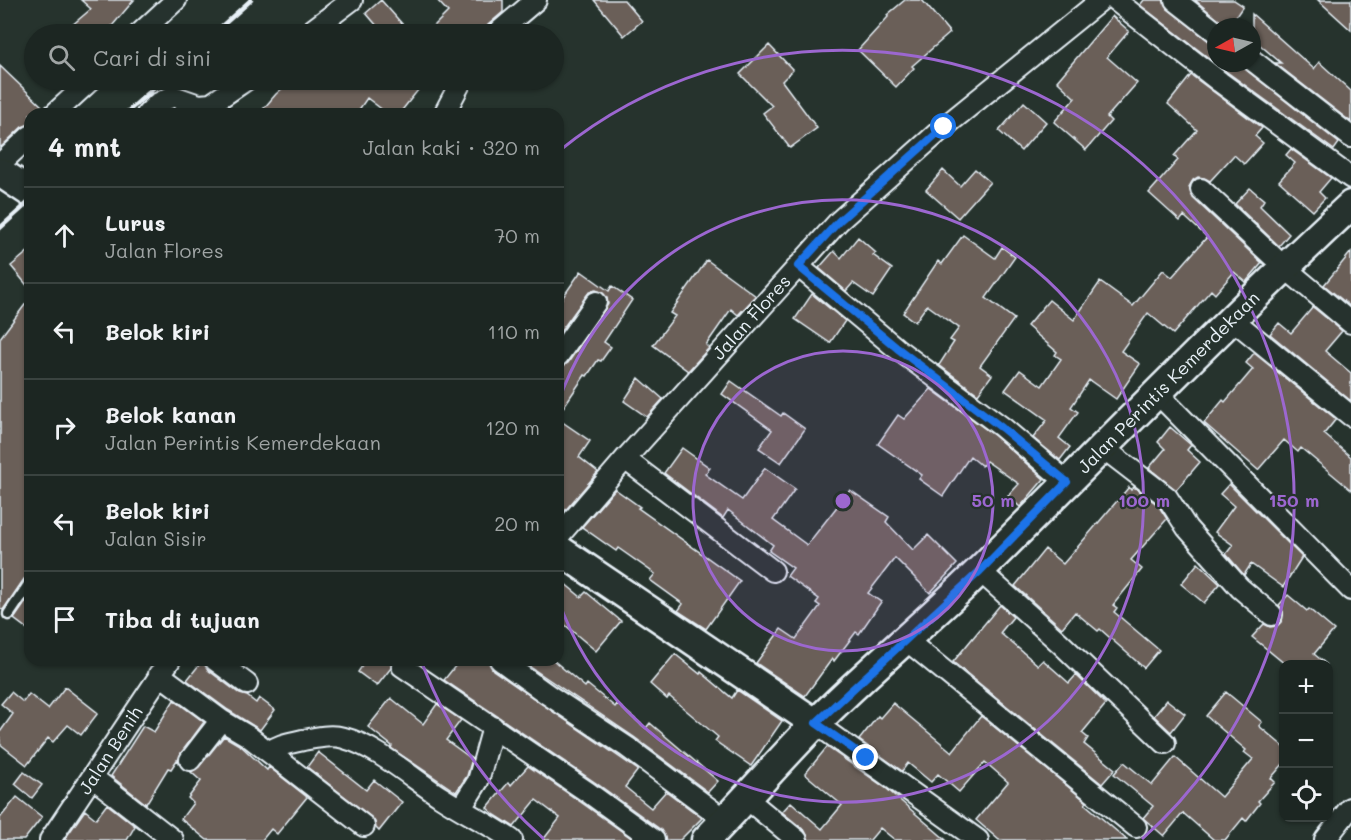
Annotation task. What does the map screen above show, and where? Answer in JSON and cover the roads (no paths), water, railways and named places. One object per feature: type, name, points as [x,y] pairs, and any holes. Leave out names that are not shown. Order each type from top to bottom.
[{"type":"street","points":[[150,24],[176,0]]},
{"type":"street","points":[[320,24],[352,0]]},
{"type":"street","points":[[508,24],[536,0]]},
{"type":"street","name":"Jalan Flores","points":[[564,530],[839,221],[944,127],[1101,0]]},
{"type":"street","points":[[1114,0],[1351,178]]},
{"type":"street","points":[[1175,0],[1207,25]]},
{"type":"street","points":[[1261,67],[1351,137]]},
{"type":"street","points":[[61,108],[80,90]]},
{"type":"street","points":[[153,108],[174,96],[199,105],[211,104],[231,90]]},
{"type":"street","points":[[447,108],[457,90]]},
{"type":"street","points":[[0,164],[24,142]]},
{"type":"street","points":[[0,172],[24,188]]},
{"type":"street","points":[[1201,189],[1284,267],[1351,323]]},
{"type":"street","name":"Jalan Perintis Kemerdekaan","points":[[715,830],[816,723],[980,571],[1284,267],[1351,205]]},
{"type":"street","points":[[798,266],[897,348],[1002,428],[1067,482]]},
{"type":"street","points":[[564,347],[596,302]]},
{"type":"street","points":[[1232,319],[1351,417]]},
{"type":"street","points":[[1158,394],[1222,456],[1351,590]]},
{"type":"street","points":[[1102,447],[1167,497],[1187,528],[1240,588],[1272,615]]},
{"type":"street","points":[[625,459],[773,571]]},
{"type":"street","points":[[564,553],[816,723],[978,840]]},
{"type":"street","points":[[980,571],[1165,743]]},
{"type":"street","points":[[905,639],[1136,826]]},
{"type":"street","points":[[223,666],[247,684]]},
{"type":"street","points":[[402,666],[654,840]]},
{"type":"street","points":[[508,666],[627,747],[715,830]]},
{"type":"street","points":[[165,667],[221,720],[248,736],[364,826]]},
{"type":"street","name":"Jalan Benih","points":[[50,840],[165,667]]},
{"type":"street","points":[[190,760],[221,720]]},
{"type":"street","points":[[461,808],[478,781],[493,727]]},
{"type":"street","points":[[269,752],[285,744],[323,736],[343,737],[362,745],[443,799],[512,840]]},
{"type":"street","points":[[92,777],[173,840]]},
{"type":"street","points":[[746,798],[797,840]]},
{"type":"street","points":[[1325,840],[1350,808]]},
{"type":"lane","points":[[9,614],[24,592]]},
{"type":"railway","points":[[224,24],[251,0]]},
{"type":"railway","points":[[132,108],[152,90]]},
{"type":"railway","points":[[0,228],[24,206]]}]
